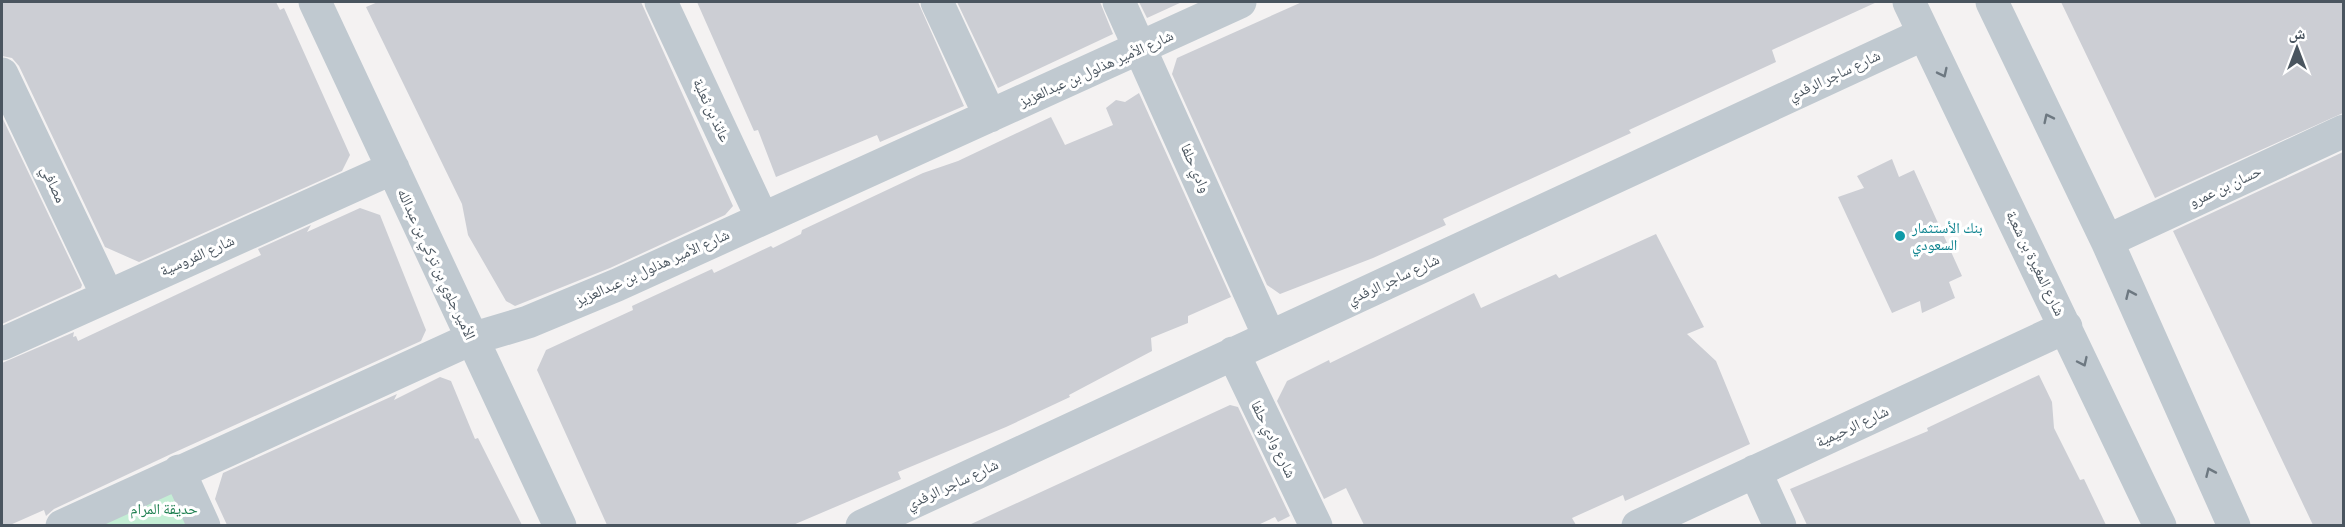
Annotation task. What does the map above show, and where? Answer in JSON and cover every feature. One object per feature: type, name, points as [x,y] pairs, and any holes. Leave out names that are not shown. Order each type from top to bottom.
[{"type":"street","name":"الأمير جلوي بن تركي بن عبدالله","points":[[315,2],[560,525]]},
{"type":"street","name":"عائذ بن ثعلبة","points":[[661,2],[762,218]]},
{"type":"street","points":[[937,2],[990,116]]},
{"type":"street","name":"وادي حلفا","points":[[1119,2],[1269,336]]},
{"type":"street","name":"شارع الأمير هذلول بن عبدالعزيز","points":[[62,525],[471,339],[528,322],[617,285],[1141,49],[1240,2]]},
{"type":"street","name":"شارع المغيرة بن شعبة","points":[[1909,2],[2160,525]]},
{"type":"street","points":[[1992,2],[2107,241],[2234,525]]},
{"type":"street","name":"شارع ساجر الرفدي","points":[[862,525],[1924,34]]},
{"type":"street","name":"مصافي","points":[[2,74],[107,295]]},
{"type":"street","name":"حسان بن عمرو","points":[[2107,241],[2343,131]]},
{"type":"street","name":"شارع الفروسية","points":[[2,344],[393,168]]},
{"type":"street","name":"شارع الرحيمية","points":[[1638,525],[2066,327]]},
{"type":"street","name":"شارع وادي حلفا","points":[[1233,353],[1316,525]]},
{"type":"street","points":[[179,471],[204,525]]},
{"type":"street","points":[[1755,471],[1780,525]]},
{"type":"green space","name":"حديقة المرام","points":[[172,485],[191,526],[88,526]]},
{"type":"building","points":[[2,2],[276,2],[280,10],[284,8],[350,155],[342,171],[139,262],[105,247],[19,66],[12,58],[2,56]]},
{"type":"building","points":[[378,2],[641,2],[733,206],[725,215],[610,268],[515,306],[506,301],[468,235],[462,204],[366,7]]},
{"type":"building","points":[[697,2],[918,2],[964,106],[880,142],[877,135],[776,177],[758,130],[754,131]]},
{"type":"building","points":[[957,2],[1100,2],[1113,34],[998,88]]},
{"type":"building","points":[[1139,2],[1182,2],[1147,18]]},
{"type":"building","points":[[1302,2],[1877,2],[1772,50],[1776,62],[1629,130],[1631,133],[1443,219],[1446,225],[1373,258],[1280,294],[1267,285],[1172,74],[1177,58]]},
{"type":"building","points":[[2061,2],[2343,2],[2343,113],[2155,198]]},
{"type":"building","points":[[1139,93],[1231,297],[1188,316],[1188,323],[1151,338],[1152,351],[1069,395],[1070,397],[1006,427],[898,472],[901,479],[793,525],[607,525],[537,370],[546,350],[633,310],[632,306],[712,269],[714,273],[771,246],[773,248],[801,234],[802,230],[923,173],[958,161],[1051,117],[1065,145],[1113,125],[1106,108],[1116,100],[1125,102]]},
{"type":"building","points":[[2,117],[82,285],[81,288],[2,324]]},
{"type":"building","points":[[2343,152],[2343,525],[2313,525],[2173,231]]},
{"type":"building","name":"بنك الأستثمار السعودي","points":[[1892,159],[1899,177],[1914,170],[1962,276],[1949,282],[1955,298],[1922,313],[1920,301],[1892,313],[1838,197],[1864,188],[1857,176]]},
{"type":"building","points":[[360,208],[380,215],[426,330],[421,341],[171,454],[54,509],[46,516],[44,510],[10,525],[2,525],[2,363],[74,332],[73,337],[76,336],[78,341],[261,255],[258,249],[311,225],[307,232]]},
{"type":"building","points":[[1656,234],[1704,327],[1687,334],[1716,361],[1750,444],[1625,501],[1623,495],[1572,518],[1576,525],[1364,525],[1346,488],[1324,499],[1277,401],[1287,381],[1329,360],[1330,363],[1474,293],[1481,308],[1556,274],[1559,278]]},
{"type":"building","points":[[2039,375],[2052,402],[2054,428],[2080,480],[2084,479],[2106,525],[1807,525],[1790,489],[1928,431],[1927,428]]},
{"type":"building","points":[[440,377],[451,381],[475,439],[478,438],[522,525],[227,525],[215,499],[223,473],[397,394],[394,400]]},
{"type":"building","points":[[1230,405],[1238,407],[1290,516],[1278,522],[1275,517],[1258,525],[969,525]]},
{"type":"place","name":"بنك الأستثمار السعودي","points":[[1900,236]]}]
